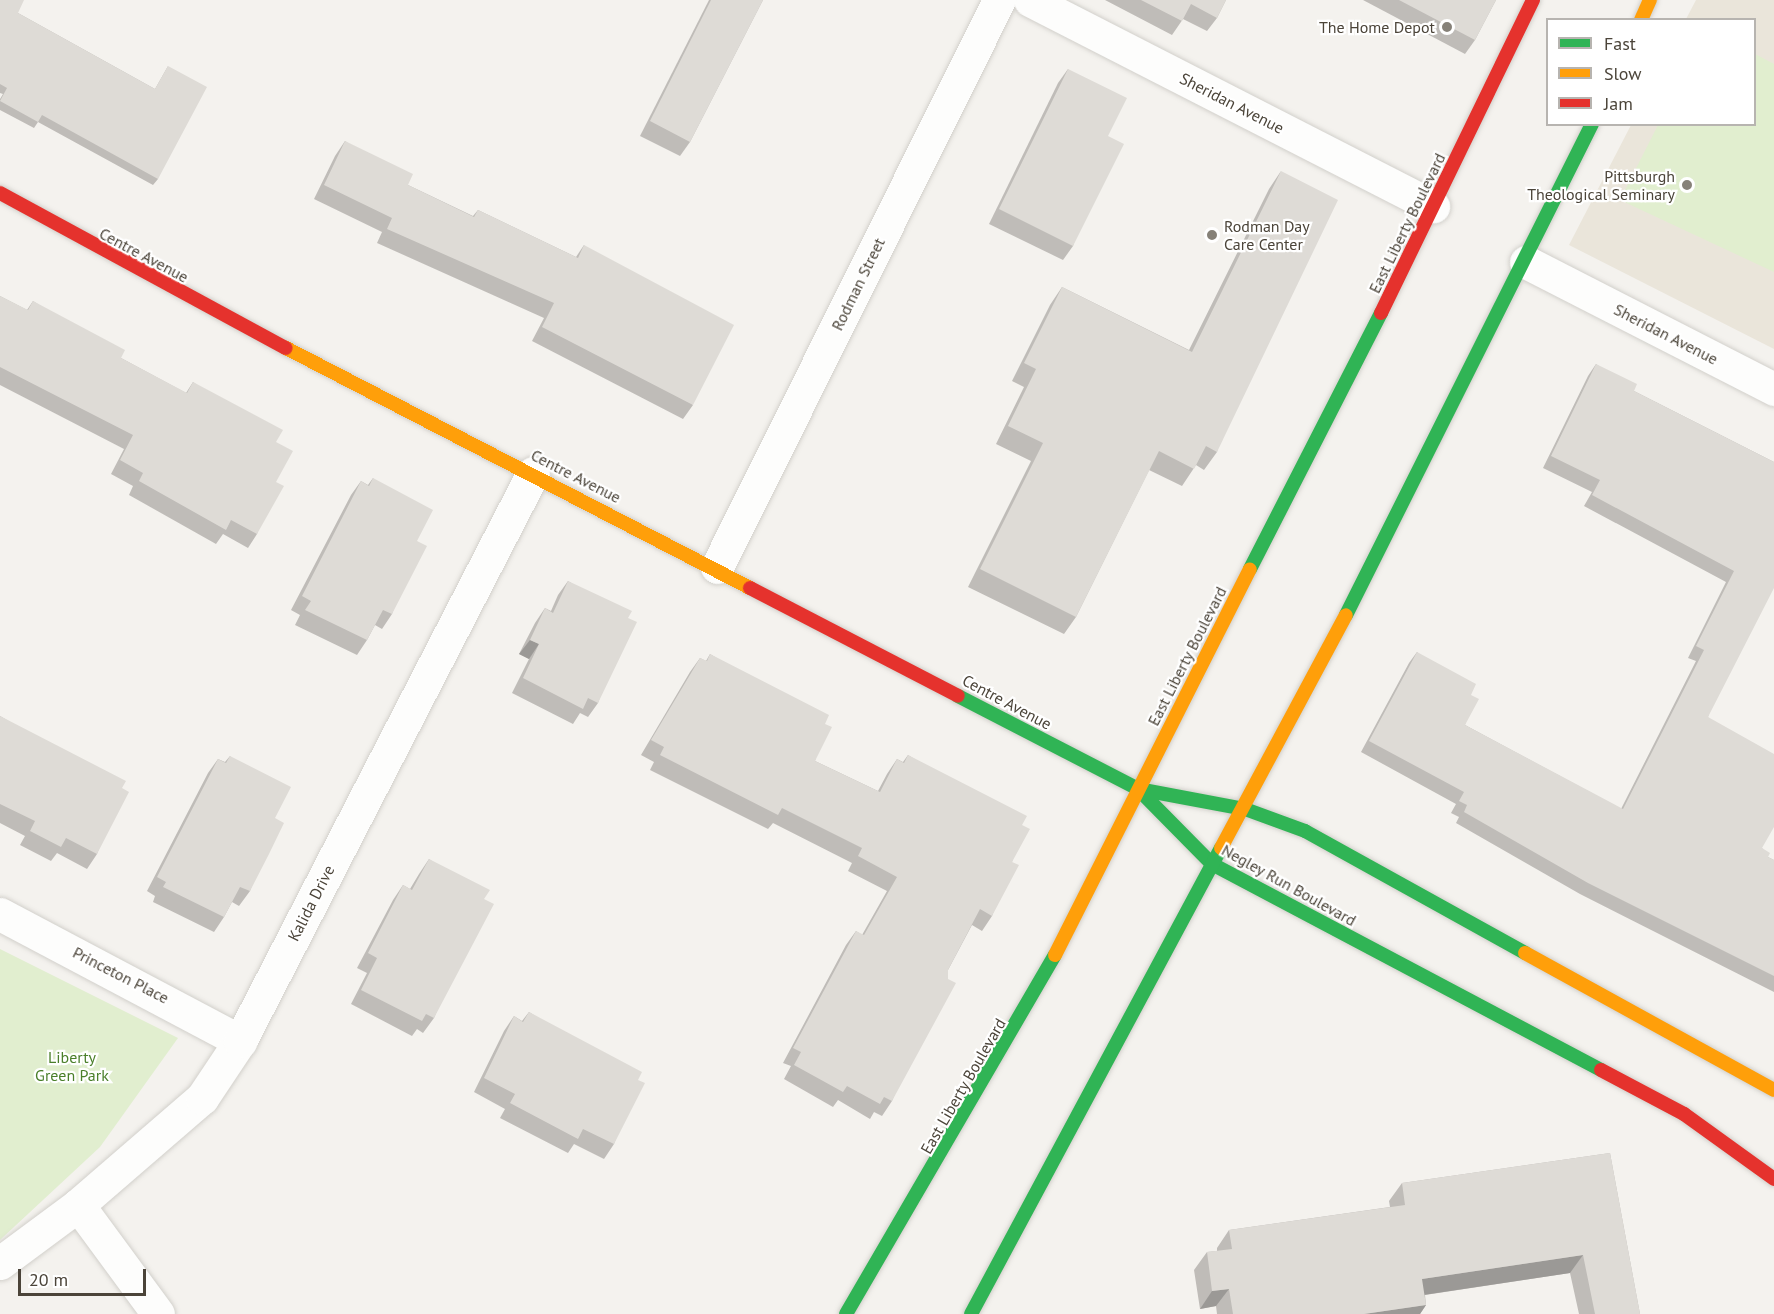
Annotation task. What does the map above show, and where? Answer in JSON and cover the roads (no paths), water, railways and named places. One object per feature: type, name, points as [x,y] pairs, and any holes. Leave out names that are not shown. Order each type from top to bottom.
[{"type":"main road","name":"East Liberty Boulevard","points":[[846,1314],[890,1244],[1031,1004],[1433,206],[1533,0]]},
{"type":"main road","points":[[1642,18],[1650,0]]},
{"type":"main road","points":[[974,1310],[1212,864],[1245,809],[1527,262],[1591,126]]},
{"type":"main road","name":"Centre Avenue","points":[[0,193],[141,273],[717,567],[1138,789]]},
{"type":"main road","points":[[1138,789],[1245,809],[1305,831],[1774,1090]]},
{"type":"main road","name":"Negley Run Boulevard","points":[[1138,789],[1212,864],[1684,1114],[1774,1179]]},
{"type":"street","name":"Rodman Street","points":[[717,567],[999,0]]},
{"type":"street","name":"Sheridan Avenue","points":[[1030,0],[1433,206]]},
{"type":"street","name":"Sheridan Avenue","points":[[1527,262],[1774,389]]},
{"type":"street","name":"Kalida Drive","points":[[0,1263],[78,1205],[202,1098],[240,1041],[533,473]]},
{"type":"street","name":"Princeton Place","points":[[0,914],[240,1041]]},
{"type":"street","points":[[78,1205],[158,1314]]},
{"type":"place","name":"The Home Depot","points":[[1447,27]]},
{"type":"place","name":"Pittsburgh Theological Seminary","points":[[1687,185]]},
{"type":"place","name":"Rodman Day Care Center","points":[[1212,235]]},
{"type":"park label","name":"Liberty Green Park","points":[[72,1066]]}]
